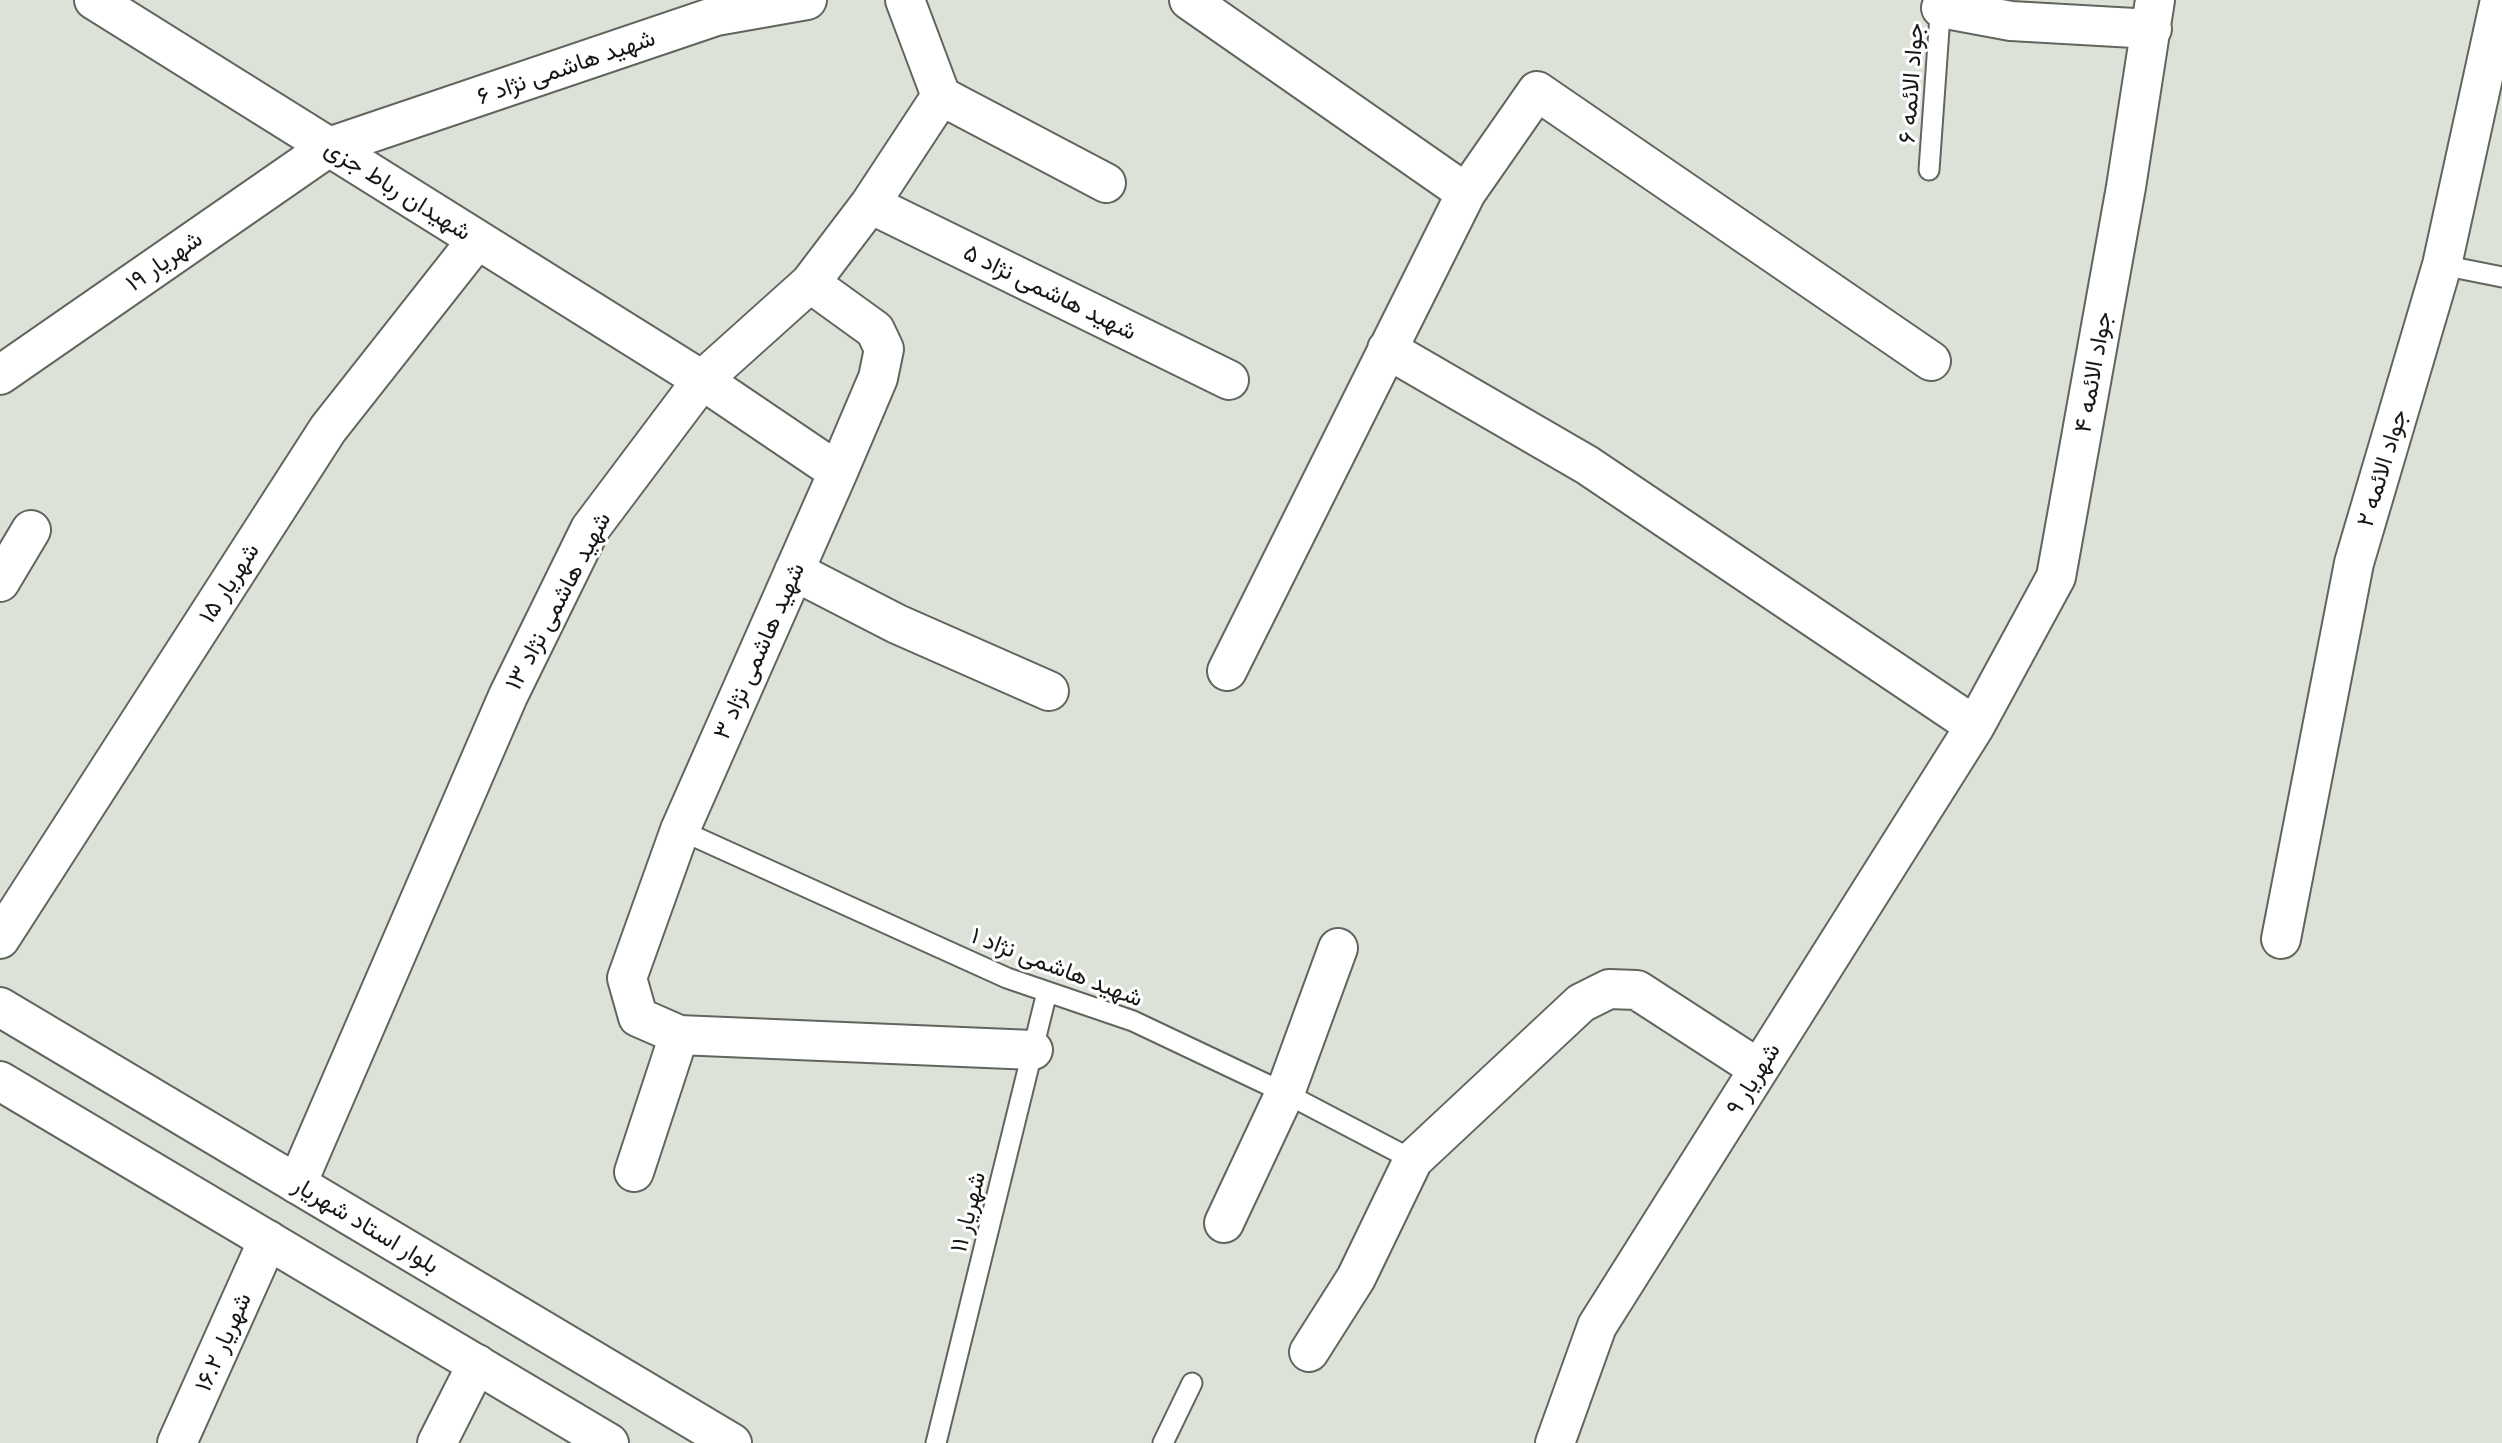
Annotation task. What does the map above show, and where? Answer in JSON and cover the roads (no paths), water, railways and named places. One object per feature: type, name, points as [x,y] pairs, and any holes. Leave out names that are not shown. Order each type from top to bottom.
[{"type":"street","name":"شهیدان رباط جزی","points":[[94,0],[702,380]]},
{"type":"street","name":"شهید هاشمی نژاد ۶","points":[[329,147],[716,16],[807,0]]},
{"type":"street","points":[[905,0],[941,96],[1106,183]]},
{"type":"street","points":[[1189,0],[1466,193]]},
{"type":"street","name":"جواد الائمه ۲","points":[[2281,939],[2354,563],[2442,265],[2500,0]]},
{"type":"street","points":[[1941,4],[2011,22],[2154,14]]},
{"type":"street","name":"جواد الائمه ۴","points":[[1975,726],[2056,577],[2154,14]]},
{"type":"street","points":[[1227,671],[1466,193],[1537,91],[1931,361]]},
{"type":"street","name":"شهید هاشمی نژاد ۱۳","points":[[297,1184],[508,696],[590,529],[702,380],[810,283],[870,204],[941,96]]},
{"type":"street","name":"شهریار ۱۹","points":[[0,375],[329,147]]},
{"type":"street","name":"شهید هاشمی نژاد ۵","points":[[870,204],[1229,380]]},
{"type":"street","name":"شهریار ۱۵","points":[[0,939],[328,429],[477,240]]},
{"type":"street","name":"شهید هاشمی نژاد ۳","points":[[679,1034],[638,1017],[627,978],[680,830],[878,378],[884,349],[875,330],[810,283]]},
{"type":"street","points":[[1388,349],[1587,466],[1975,726]]},
{"type":"street","points":[[702,380],[838,472]]},
{"type":"street","points":[[0,582],[31,530]]},
{"type":"street","points":[[794,571],[898,624],[1049,691]]},
{"type":"street","name":"شهریار ۹","points":[[1555,1443],[1597,1326],[1975,726]]},
{"type":"street","points":[[1224,1223],[1285,1093],[1338,948]]},
{"type":"street","points":[[1309,1352],[1356,1278],[1413,1160],[1581,1003],[1609,989],[1637,990],[1759,1069]]},
{"type":"street","name":"بلوار استاد شهریار","points":[[0,1007],[732,1443]]},
{"type":"street","points":[[634,1172],[679,1034],[1033,1050]]},
{"type":"street","points":[[0,1081],[609,1443]]},
{"type":"street","name":"شهریار ۱۶.۲","points":[[177,1443],[268,1240]]},
{"type":"street","points":[[437,1443],[477,1364]]},
{"type":"lane","name":"جواد الائمه ۶","points":[[1929,170],[1941,4]]},
{"type":"lane","points":[[2442,265],[2502,277]]},
{"type":"lane","name":"شهید هاشمی نژاد ۱","points":[[680,830],[1007,978],[1133,1021],[1285,1093],[1413,1160]]},
{"type":"lane","name":"شهریار ۱۱","points":[[936,1443],[1046,992]]},
{"type":"lane","points":[[1163,1443],[1192,1383]]}]
